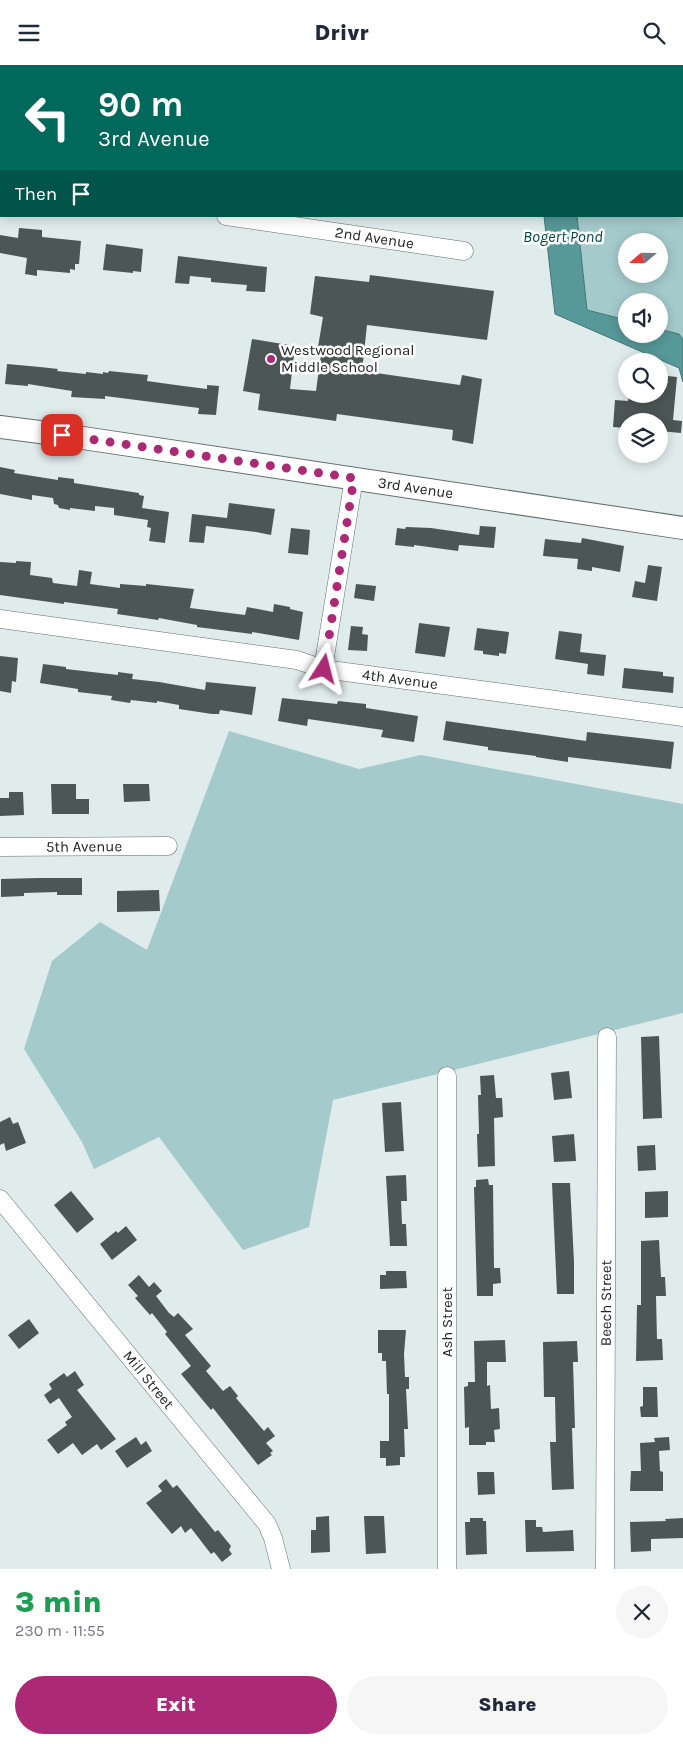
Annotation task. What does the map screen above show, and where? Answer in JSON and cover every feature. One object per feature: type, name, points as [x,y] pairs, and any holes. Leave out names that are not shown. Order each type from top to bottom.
[{"type":"main road","name":"3rd Avenue","points":[[0,427],[683,528]]},
{"type":"street","name":"2nd Avenue","points":[[233,217],[464,251]]},
{"type":"street","points":[[324,669],[354,478]]},
{"type":"street","name":"4th Avenue","points":[[0,619],[297,660],[324,669],[683,717]]},
{"type":"street","name":"5th Avenue","points":[[0,847],[168,846]]},
{"type":"street","name":"Beech Street","points":[[605,1569],[607,1037]]},
{"type":"street","name":"Ash Street","points":[[447,1076],[447,1569]]},
{"type":"street","name":"Mill Street","points":[[0,1199],[266,1524],[273,1538],[281,1569]]},
{"type":"shaded area","points":[[577,217],[683,217],[683,339],[679,334],[668,331],[668,293],[618,293],[618,318],[587,310]]},
{"type":"shaded area","points":[[229,731],[359,769],[421,755],[683,804],[683,1013],[333,1100],[309,1227],[243,1250],[159,1137],[94,1169],[82,1142],[24,1049],[52,961],[100,922],[147,950]]},
{"type":"water","name":"Bogert Pond","points":[[544,217],[577,217],[587,310],[618,318],[618,341],[555,314]]},
{"type":"water","name":"Bogert Pond","points":[[668,331],[679,334],[683,339],[683,382],[679,368],[668,363],[668,353],[645,353],[622,343],[668,343]]},
{"type":"building","points":[[19,228],[42,230],[42,237],[81,241],[79,264],[75,264],[75,270],[70,269],[70,273],[37,270],[37,276],[25,274],[27,258],[0,253],[0,235],[18,238]]},
{"type":"building","points":[[106,244],[143,249],[141,272],[103,270]]},
{"type":"building","points":[[178,256],[267,267],[265,292],[246,291],[247,285],[211,282],[211,278],[190,276],[189,284],[175,283]]},
{"type":"building","name":"Westwood Regional Middle School","points":[[370,275],[494,291],[487,340],[367,325],[362,371],[460,385],[462,375],[482,379],[473,444],[452,440],[453,430],[337,414],[336,421],[258,410],[260,394],[243,391],[252,339],[295,346],[290,389],[316,391],[322,347],[318,347],[323,317],[310,314],[315,276],[369,282]]},
{"type":"building","points":[[7,364],[86,374],[86,372],[103,374],[103,372],[108,373],[109,371],[148,375],[147,381],[207,389],[207,385],[219,386],[216,415],[198,414],[199,408],[105,396],[105,399],[71,397],[72,391],[28,384],[28,386],[5,384]]},
{"type":"building","points":[[668,376],[677,377],[673,420],[682,421],[681,433],[668,432],[668,413],[618,413],[618,427],[613,427],[615,400],[618,400],[618,403],[668,403]]},
{"type":"building","points":[[0,467],[15,470],[14,473],[58,480],[58,477],[74,479],[74,483],[139,493],[139,495],[144,496],[142,508],[169,512],[165,543],[149,541],[151,528],[147,527],[148,520],[114,515],[114,508],[95,506],[95,511],[70,508],[70,510],[59,508],[58,505],[54,504],[53,498],[32,495],[32,500],[0,494]]},
{"type":"building","points":[[229,503],[275,509],[271,535],[206,526],[204,543],[189,542],[192,514],[227,518]]},
{"type":"building","points":[[480,526],[496,527],[494,548],[459,545],[458,551],[414,545],[414,547],[395,545],[397,528],[431,528],[479,535]]},
{"type":"building","points":[[291,528],[310,530],[308,555],[288,553]]},
{"type":"building","points":[[582,538],[624,546],[620,572],[592,567],[592,571],[577,569],[578,559],[543,556],[545,539],[581,543]]},
{"type":"building","points":[[16,561],[31,562],[30,575],[52,578],[53,583],[77,586],[79,570],[92,572],[90,584],[120,588],[120,584],[146,586],[146,584],[194,589],[190,608],[245,615],[247,607],[273,612],[274,604],[290,607],[290,609],[303,612],[299,640],[252,632],[252,634],[197,627],[197,625],[159,618],[158,620],[117,614],[118,609],[0,595],[0,562],[16,563]]},
{"type":"building","points":[[648,565],[662,567],[657,601],[632,597],[635,581],[645,583]]},
{"type":"building","points":[[356,584],[376,586],[374,601],[354,598]]},
{"type":"building","points":[[419,623],[450,627],[445,657],[415,653]]},
{"type":"building","points":[[351,626],[363,627],[362,634],[368,635],[367,651],[348,650]]},
{"type":"building","points":[[477,628],[509,632],[506,654],[499,653],[499,656],[483,654],[483,651],[474,650]]},
{"type":"building","points":[[559,631],[582,634],[580,652],[606,655],[604,676],[587,674],[588,664],[555,659]]},
{"type":"building","points":[[0,656],[18,658],[16,682],[12,681],[11,693],[0,691]]},
{"type":"building","points":[[43,664],[66,667],[66,669],[118,675],[118,672],[133,674],[132,679],[205,690],[206,682],[256,687],[252,715],[220,710],[219,714],[212,714],[179,709],[179,705],[157,701],[157,703],[131,700],[130,703],[111,700],[112,696],[78,692],[78,689],[40,683]]},
{"type":"building","points":[[624,668],[663,672],[663,676],[674,677],[673,693],[622,688]]},
{"type":"building","points":[[282,698],[337,704],[338,701],[366,704],[366,708],[418,716],[414,742],[381,737],[383,730],[308,719],[307,726],[278,721]]},
{"type":"building","points":[[446,721],[586,741],[587,732],[674,742],[671,769],[568,757],[568,762],[488,750],[488,747],[443,740]]},
{"type":"building","points":[[51,784],[76,784],[76,799],[89,799],[89,814],[52,814]]},
{"type":"building","points":[[123,784],[149,784],[150,801],[124,802]]},
{"type":"building","points":[[9,792],[23,792],[24,815],[0,816],[0,798],[9,798]]},
{"type":"building","points":[[82,878],[82,895],[57,895],[57,892],[24,893],[24,896],[1,897],[1,879]]},
{"type":"building","points":[[159,890],[160,911],[117,912],[117,891]]},
{"type":"building","points":[[659,1036],[662,1118],[643,1119],[641,1037]]},
{"type":"building","points":[[569,1071],[572,1098],[554,1100],[551,1073]]},
{"type":"building","points":[[494,1075],[496,1098],[502,1098],[503,1117],[494,1118],[495,1166],[478,1167],[477,1134],[479,1134],[478,1095],[481,1095],[480,1076]]},
{"type":"building","points":[[401,1102],[404,1151],[385,1152],[382,1103]]},
{"type":"building","points":[[10,1117],[13,1124],[18,1122],[26,1143],[6,1151],[4,1143],[0,1145],[0,1122]]},
{"type":"building","points":[[574,1134],[576,1161],[554,1162],[552,1136]]},
{"type":"building","points":[[655,1145],[656,1170],[638,1171],[637,1146]]},
{"type":"building","points":[[406,1175],[407,1201],[401,1201],[402,1224],[406,1224],[407,1246],[390,1246],[386,1176]]},
{"type":"building","points":[[488,1179],[489,1185],[493,1185],[494,1268],[500,1268],[501,1283],[493,1284],[493,1296],[477,1296],[474,1187],[476,1187],[476,1180]]},
{"type":"building","points":[[552,1183],[570,1183],[574,1294],[557,1294]]},
{"type":"building","points":[[71,1191],[94,1219],[77,1233],[54,1205]]},
{"type":"building","points":[[668,1191],[668,1217],[645,1218],[645,1192]]},
{"type":"building","points":[[126,1226],[137,1240],[112,1260],[100,1244],[116,1231],[118,1233]]},
{"type":"building","points":[[659,1240],[661,1277],[665,1277],[666,1296],[656,1296],[657,1339],[662,1339],[663,1360],[636,1361],[637,1305],[641,1305],[641,1241]]},
{"type":"building","points":[[386,1271],[406,1271],[407,1288],[380,1289],[380,1275],[386,1275]]},
{"type":"building","points":[[139,1275],[149,1287],[154,1282],[162,1291],[156,1296],[169,1313],[174,1317],[178,1313],[193,1329],[185,1335],[211,1366],[206,1371],[223,1391],[230,1386],[238,1396],[236,1398],[264,1431],[268,1427],[275,1436],[266,1443],[273,1451],[270,1453],[272,1455],[258,1465],[213,1408],[211,1410],[181,1374],[191,1366],[165,1334],[167,1332],[152,1313],[150,1315],[135,1298],[138,1296],[128,1285]]},
{"type":"building","points":[[29,1319],[39,1333],[19,1349],[8,1335]]},
{"type":"building","points":[[378,1330],[406,1330],[404,1354],[405,1377],[409,1377],[409,1389],[406,1389],[408,1429],[404,1429],[405,1457],[400,1457],[400,1465],[386,1466],[386,1458],[380,1458],[380,1441],[389,1441],[389,1394],[387,1394],[386,1361],[382,1361],[382,1353],[378,1353]]},
{"type":"building","points":[[505,1340],[506,1362],[487,1362],[487,1386],[490,1385],[491,1409],[499,1408],[500,1429],[494,1430],[495,1442],[486,1442],[486,1445],[469,1445],[469,1427],[465,1428],[464,1387],[468,1386],[468,1382],[475,1382],[474,1341]]},
{"type":"building","points":[[577,1341],[578,1362],[573,1362],[575,1428],[572,1428],[574,1489],[552,1490],[550,1442],[556,1442],[555,1397],[544,1397],[543,1342]]},
{"type":"building","points":[[75,1371],[84,1385],[77,1390],[116,1439],[101,1450],[97,1444],[82,1455],[73,1443],[58,1454],[47,1440],[67,1425],[65,1422],[72,1417],[59,1398],[50,1404],[44,1395],[52,1389],[49,1384],[64,1373],[67,1377]]},
{"type":"building","points":[[643,1387],[657,1387],[658,1417],[641,1417],[640,1407],[643,1406]]},
{"type":"building","points":[[136,1437],[141,1445],[146,1441],[152,1451],[127,1468],[115,1451]]},
{"type":"building","points":[[669,1437],[670,1450],[659,1451],[660,1471],[663,1472],[663,1491],[630,1491],[631,1471],[641,1471],[640,1443],[655,1442],[654,1438]]},
{"type":"building","points":[[477,1472],[494,1472],[495,1494],[478,1495]]},
{"type":"building","points":[[166,1479],[173,1488],[177,1485],[215,1532],[218,1530],[231,1546],[229,1550],[232,1554],[222,1562],[214,1552],[211,1554],[191,1528],[185,1533],[181,1526],[172,1534],[146,1503],[162,1491],[158,1486]]},
{"type":"building","points":[[329,1516],[330,1552],[311,1553],[311,1530],[316,1530],[316,1517]]},
{"type":"building","points":[[364,1516],[384,1516],[386,1553],[366,1554]]},
{"type":"building","points":[[470,1518],[483,1518],[483,1521],[486,1521],[487,1554],[466,1555],[465,1522],[470,1522]]},
{"type":"building","points":[[683,1518],[683,1538],[651,1539],[651,1551],[631,1552],[630,1522],[666,1521],[665,1519]]},
{"type":"building","points":[[525,1520],[536,1520],[536,1527],[542,1527],[543,1532],[573,1530],[574,1551],[526,1552]]},
{"type":"place","name":"Westwood Regional Middle School","points":[[271,359]]},
{"type":"route","points":[[62,435],[354,478],[324,669]]}]
